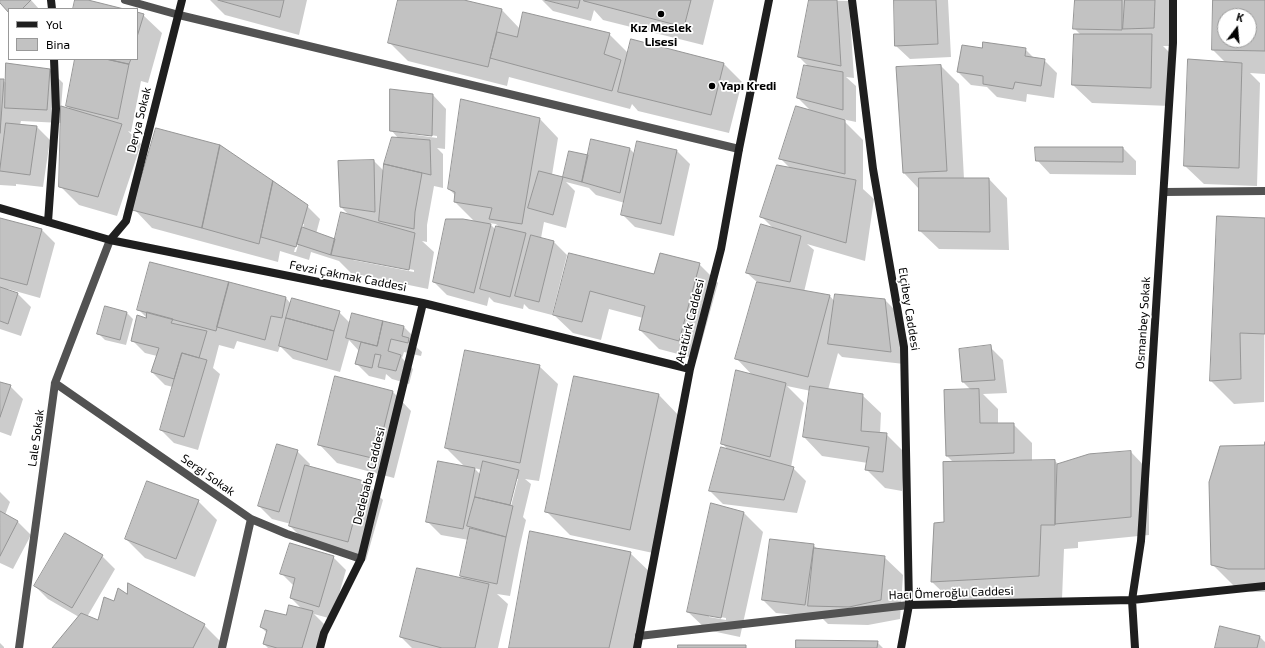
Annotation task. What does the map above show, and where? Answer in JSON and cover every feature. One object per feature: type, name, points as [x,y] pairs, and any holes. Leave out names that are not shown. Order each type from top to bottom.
[{"type":"street","points":[[125,0],[179,16],[739,149]]},
{"type":"street","name":"Derya Sokak","points":[[110,240],[126,221],[182,0]]},
{"type":"street","name":"Atatürk Caddesi","points":[[637,648],[690,369],[721,249],[768,0]]},
{"type":"street","name":"Elçibey Caddesi","points":[[852,0],[873,169],[904,348],[908,605],[901,648]]},
{"type":"street","name":"Osmanbey Sokak","points":[[1135,648],[1132,600],[1141,540],[1173,43],[1173,0]]},
{"type":"street","points":[[48,222],[56,109],[54,60]]},
{"type":"street","points":[[1164,192],[1265,191]]},
{"type":"street","name":"Fevzi Çakmak Caddesi","points":[[0,208],[110,240],[423,304],[690,369]]},
{"type":"street","name":"Lale Sokak","points":[[19,648],[55,383],[110,240]]},
{"type":"street","name":"Dedebaba Caddesi","points":[[320,648],[324,633],[361,559],[423,304]]},
{"type":"street","name":"Sergi Sokak","points":[[55,383],[252,519],[287,534],[361,559]]},
{"type":"street","points":[[222,648],[252,519]]},
{"type":"street","name":"Hacı Ömeroğlu Caddesi","points":[[639,636],[908,605],[1132,600],[1265,586]]},
{"type":"building","points":[[0,0],[31,0],[23,8],[8,8],[8,12],[0,3]]},
{"type":"building","points":[[75,0],[88,0],[120,8],[73,8]]},
{"type":"building","points":[[218,0],[284,0],[280,17]]},
{"type":"building","points":[[398,0],[464,0],[502,9],[488,67],[388,43]]},
{"type":"building","points":[[545,0],[580,0],[578,8]]},
{"type":"building","name":"Kız Meslek Lisesi","points":[[584,0],[691,0],[684,27]]},
{"type":"building","points":[[809,0],[837,0],[841,66],[798,57]]},
{"type":"building","points":[[894,0],[936,0],[938,44],[895,46]]},
{"type":"building","points":[[1075,0],[1122,0],[1122,30],[1073,29]]},
{"type":"building","points":[[1125,0],[1155,0],[1154,28],[1123,29]]},
{"type":"building","points":[[1213,0],[1265,0],[1265,51],[1212,50]]},
{"type":"building","points":[[138,12],[144,14],[138,34]]},
{"type":"building","points":[[523,12],[610,33],[604,54],[621,60],[612,91],[490,58],[497,32],[517,37]]},
{"type":"building","points":[[1074,34],[1152,34],[1151,88],[1072,85]]},
{"type":"building","points":[[631,39],[724,63],[711,115],[618,92]]},
{"type":"building","points":[[983,42],[1026,48],[1025,56],[1045,59],[1041,86],[1015,82],[1013,89],[983,84],[983,76],[957,72],[962,45],[982,48]]},
{"type":"building","points":[[1188,59],[1242,63],[1239,168],[1184,166]]},
{"type":"building","points":[[75,60],[111,60],[129,64],[118,119],[66,106]]},
{"type":"building","points":[[111,60],[131,60],[129,64]]},
{"type":"building","points":[[6,63],[50,69],[47,110],[5,108]]},
{"type":"building","points":[[804,65],[843,72],[843,110],[797,98]]},
{"type":"building","points":[[941,65],[947,171],[903,173],[896,67]]},
{"type":"building","points":[[0,79],[4,79],[0,133]]},
{"type":"building","points":[[390,89],[433,94],[432,136],[390,131]]},
{"type":"building","points":[[461,99],[540,118],[522,224],[489,219],[492,208],[454,202],[455,192],[448,189]]},
{"type":"building","points":[[61,106],[122,124],[98,197],[59,187]]},
{"type":"building","points":[[796,106],[845,120],[845,174],[779,159]]},
{"type":"building","points":[[6,123],[37,126],[30,175],[0,171]]},
{"type":"building","points":[[156,128],[220,145],[202,228],[132,210]]},
{"type":"building","points":[[392,137],[430,140],[431,175],[384,164]]},
{"type":"building","points":[[591,139],[630,148],[620,193],[582,182]]},
{"type":"building","points":[[637,141],[677,150],[661,224],[621,215]]},
{"type":"building","points":[[220,145],[273,181],[259,244],[202,228]]},
{"type":"building","points":[[1035,147],[1123,147],[1123,162],[1036,161]]},
{"type":"building","points":[[569,151],[588,155],[582,182],[563,177]]},
{"type":"building","points":[[374,160],[375,212],[340,207],[338,161]]},
{"type":"building","points":[[384,164],[422,173],[415,212],[414,229],[379,221]]},
{"type":"building","points":[[777,165],[856,180],[846,243],[760,217]]},
{"type":"building","points":[[539,171],[563,177],[553,215],[528,208]]},
{"type":"building","points":[[919,178],[989,178],[990,232],[919,231]]},
{"type":"building","points":[[273,181],[308,205],[296,247],[261,237]]},
{"type":"building","points":[[341,212],[415,233],[409,270],[331,255]]},
{"type":"building","points":[[1217,216],[1265,218],[1265,334],[1240,333],[1241,379],[1210,381]]},
{"type":"building","points":[[0,218],[42,229],[27,285],[0,278]]},
{"type":"building","points":[[446,219],[463,219],[491,224],[474,293],[433,282]]},
{"type":"building","points":[[761,224],[801,236],[790,282],[746,273]]},
{"type":"building","points":[[496,226],[526,233],[510,297],[480,289]]},
{"type":"building","points":[[302,227],[335,239],[331,255],[297,244]]},
{"type":"building","points":[[531,235],[554,241],[539,302],[515,296]]},
{"type":"building","points":[[569,253],[654,274],[660,253],[700,263],[679,341],[639,330],[645,306],[590,291],[582,322],[553,315]]},
{"type":"building","points":[[150,262],[229,282],[216,331],[137,310]]},
{"type":"building","points":[[229,282],[286,297],[282,318],[271,316],[265,340],[217,327]]},
{"type":"building","points":[[757,282],[830,295],[808,377],[735,359]]},
{"type":"building","points":[[0,287],[18,293],[8,324],[0,321]]},
{"type":"building","points":[[835,294],[885,299],[891,352],[828,344]]},
{"type":"building","points":[[292,298],[340,311],[334,331],[286,318]]},
{"type":"building","points":[[105,306],[127,312],[120,340],[97,334]]},
{"type":"building","points":[[147,312],[173,319],[171,323],[207,331],[199,358],[182,353],[174,379],[151,372],[159,348],[131,341],[137,315],[146,318]]},
{"type":"building","points":[[352,313],[383,321],[377,346],[346,338]]},
{"type":"building","points":[[286,318],[334,331],[327,360],[279,346]]},
{"type":"building","points":[[383,321],[404,326],[402,336],[409,338],[408,343],[391,339],[388,351],[401,355],[396,371],[378,367],[381,355],[375,354],[372,368],[355,364],[361,342],[377,346]]},
{"type":"building","points":[[991,345],[995,380],[962,382],[959,349]]},
{"type":"building","points":[[465,350],[540,365],[520,463],[445,448]]},
{"type":"building","points":[[182,353],[207,360],[184,437],[160,430]]},
{"type":"building","points":[[736,370],[786,383],[770,457],[721,444]]},
{"type":"building","points":[[335,376],[393,391],[376,459],[318,445]]},
{"type":"building","points":[[574,376],[659,394],[630,530],[545,512]]},
{"type":"building","points":[[0,382],[11,385],[0,417]]},
{"type":"building","points":[[810,386],[863,394],[861,431],[887,433],[883,472],[865,470],[869,447],[803,437]]},
{"type":"building","points":[[979,389],[980,423],[1014,423],[1014,453],[946,456],[944,390]]},
{"type":"building","points":[[1265,442],[1265,569],[1228,569],[1211,565],[1209,482],[1220,446],[1264,445]]},
{"type":"building","points":[[277,444],[298,450],[279,512],[258,506]]},
{"type":"building","points":[[721,447],[794,467],[784,500],[709,491]]},
{"type":"building","points":[[1131,451],[1131,517],[1055,524],[1057,464],[1089,454]]},
{"type":"building","points":[[1055,460],[1055,525],[1041,525],[1039,576],[931,582],[934,523],[944,522],[943,462]]},
{"type":"building","points":[[438,461],[475,468],[463,529],[426,522]]},
{"type":"building","points":[[483,461],[519,470],[510,505],[475,497]]},
{"type":"building","points":[[305,465],[364,481],[348,542],[289,526]]},
{"type":"building","points":[[147,481],[199,500],[176,559],[125,539]]},
{"type":"building","points":[[475,497],[513,506],[506,537],[467,526]]},
{"type":"building","points":[[711,503],[744,512],[721,618],[687,612]]},
{"type":"building","points":[[0,511],[18,521],[0,556]]},
{"type":"building","points":[[470,528],[506,537],[497,584],[460,576]]},
{"type":"building","points":[[530,531],[631,552],[609,648],[509,648]]},
{"type":"building","points":[[65,533],[103,555],[72,608],[34,586]]},
{"type":"building","points":[[770,539],[814,544],[805,605],[762,600]]},
{"type":"building","points":[[290,543],[334,556],[319,607],[290,598],[295,578],[280,574]]},
{"type":"building","points":[[814,548],[885,556],[881,600],[849,607],[808,606]]},
{"type":"building","points":[[417,568],[489,584],[475,648],[442,648],[400,637]]},
{"type":"building","points":[[128,583],[205,624],[193,648],[52,648],[81,613],[98,620],[104,597],[114,601],[118,588],[127,594]]},
{"type":"building","points":[[289,605],[313,611],[302,648],[277,648],[263,644],[267,630],[260,627],[265,610],[286,615]]},
{"type":"building","points":[[1220,626],[1260,636],[1257,648],[1215,648]]},
{"type":"building","points":[[796,640],[878,641],[877,648],[796,648]]},
{"type":"building","points":[[678,645],[746,645],[746,648],[678,648]]},
{"type":"place","name":"Kız Meslek Lisesi","points":[[661,14]]},
{"type":"place","name":"Yapı Kredi","points":[[712,86]]}]
